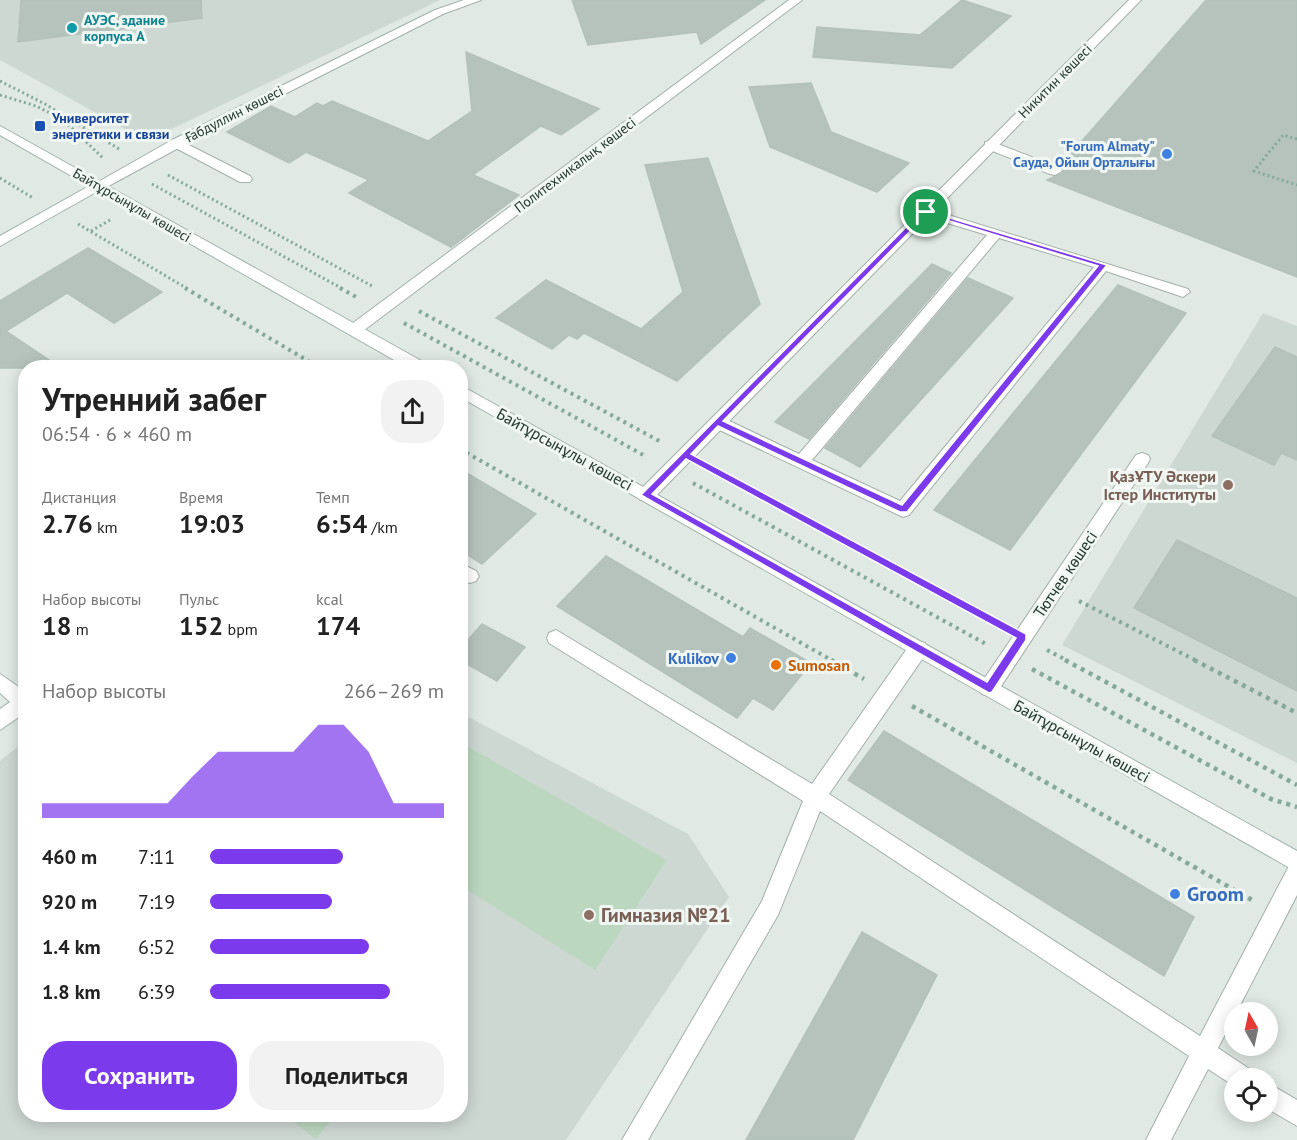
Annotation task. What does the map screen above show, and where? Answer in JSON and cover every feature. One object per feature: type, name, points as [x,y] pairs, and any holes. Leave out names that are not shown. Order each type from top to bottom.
[{"type":"street","name":"Ғабдуллин көшесі","points":[[0,242],[177,143],[439,12],[475,0]]},
{"type":"street","name":"Политехникалық көшесі","points":[[354,330],[796,0]]},
{"type":"street","name":"Никитин көшесі","points":[[646,495],[1135,0]]},
{"type":"street","name":"Байтұрсынұлы көшесі","points":[[0,130],[403,360]]},
{"type":"street","points":[[177,143],[245,179]]},
{"type":"street","points":[[990,145],[1055,171]]},
{"type":"street","points":[[926,212],[1103,265],[1183,292]]},
{"type":"street","points":[[801,462],[995,234]]},
{"type":"street","points":[[717,422],[903,510],[1103,265]]},
{"type":"street","name":"Байтұрсынұлы көшесі","points":[[468,395],[1297,862]]},
{"type":"street","name":"Тютчев көшесі","points":[[989,688],[1142,459]]},
{"type":"street","points":[[556,638],[814,797],[1228,1068]]},
{"type":"street","points":[[634,1140],[770,908],[814,797],[918,649]]},
{"type":"street","points":[[0,682],[18,696]]},
{"type":"street","points":[[0,721],[18,707]]},
{"type":"street","points":[[1158,1140],[1297,873]]},
{"type":"street","points":[[1278,1102],[1297,1114]]},
{"type":"path","points":[[0,81],[45,104],[143,162],[1297,785]]},
{"type":"path","points":[[1297,139],[1283,135],[1254,171],[1297,185]]},
{"type":"path","points":[[0,178],[306,360]]},
{"type":"path","points":[[1055,589],[1297,713]]},
{"type":"shaded area","points":[[0,0],[440,0],[147,141],[0,60]]},
{"type":"shaded area","name":"ҚазҰТУ Әскери Істер Институты","points":[[1263,313],[1297,326],[1297,763],[1062,645]]},
{"type":"shaded area","name":"Гимназия №21","points":[[468,717],[688,834],[729,897],[566,1140],[0,1140],[0,761],[18,747],[18,1122],[468,1122]]},
{"type":"green space","points":[[468,747],[667,860],[595,970],[468,890]]},
{"type":"green space","points":[[294,1122],[329,1122],[316,1139]]},
{"type":"building","name":"АУЭС, здание корпуса A","points":[[21,0],[201,0],[202,18],[18,42]]},
{"type":"building","points":[[572,0],[765,0],[701,44],[697,32],[588,45]]},
{"type":"building","points":[[962,0],[1011,16],[952,68],[813,57],[817,27],[920,35]]},
{"type":"building","name":"\"Forum Almaty\" Сауда, Ойын Орталығы","points":[[1206,0],[1297,0],[1297,277],[1047,180],[1063,173],[1060,166]]},
{"type":"building","points":[[466,52],[599,109],[561,135],[541,126],[473,175],[519,195],[451,247],[349,193],[369,180],[306,152],[289,163],[227,132],[271,106],[295,117],[317,103],[323,106],[332,101],[428,141],[472,111]]},
{"type":"building","points":[[811,83],[831,132],[909,163],[877,192],[770,147],[749,87]]},
{"type":"building","points":[[708,158],[760,304],[677,381],[584,333],[577,339],[569,335],[552,349],[496,318],[546,280],[641,329],[683,292],[645,165]]},
{"type":"building","points":[[88,248],[162,292],[114,323],[67,293],[6,331],[49,360],[18,360],[18,368],[0,368],[0,301]]},
{"type":"building","points":[[932,264],[951,273],[809,439],[775,422]]},
{"type":"building","points":[[968,278],[1013,298],[860,467],[825,448]]},
{"type":"building","points":[[1118,285],[1186,313],[1010,550],[934,510]]},
{"type":"building","points":[[1275,347],[1297,357],[1297,460],[1281,453],[1274,465],[1212,436]]},
{"type":"building","points":[[468,474],[536,514],[482,564],[468,555]]},
{"type":"building","points":[[1177,540],[1297,598],[1297,691],[1134,608]]},
{"type":"building","points":[[606,556],[743,637],[750,628],[811,663],[773,710],[753,698],[737,718],[557,606]]},
{"type":"building","points":[[482,624],[525,647],[497,681],[468,665],[468,640]]},
{"type":"building","points":[[884,731],[1194,917],[1164,976],[848,780]]},
{"type":"building","points":[[862,932],[937,975],[853,1140],[746,1140]]},
{"type":"place","name":"АУЭС, здание корпуса A","points":[[72,28]]},
{"type":"place","name":"Университет энергетики и связи","points":[[40,126]]},
{"type":"place","name":"\"Forum Almaty\" Сауда, Ойын Орталығы","points":[[1167,154]]},
{"type":"place","name":"ҚазҰТУ Әскери Істер Институты","points":[[1228,485]]},
{"type":"place","name":"Kulikov","points":[[731,658]]},
{"type":"place","name":"Sumosan","points":[[776,665]]},
{"type":"place","name":"Groom","points":[[1175,894]]},
{"type":"place","name":"Гимназия №21","points":[[589,915]]},
{"type":"route","points":[[926,212],[717,422],[646,495],[989,688],[1023,637],[685,455],[717,422],[903,510],[1103,265],[926,212]]}]
